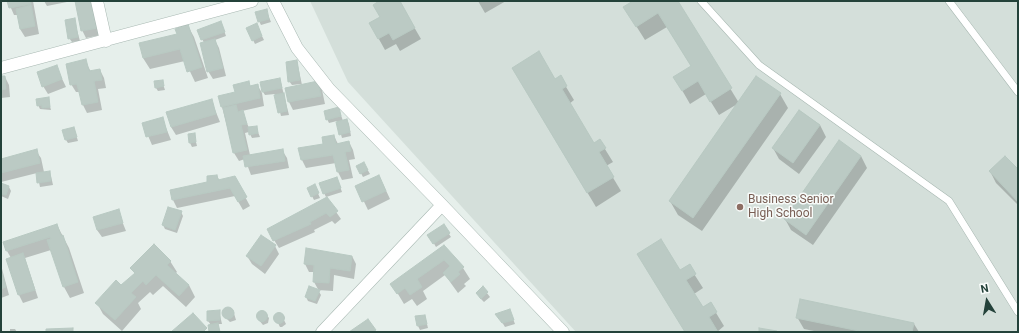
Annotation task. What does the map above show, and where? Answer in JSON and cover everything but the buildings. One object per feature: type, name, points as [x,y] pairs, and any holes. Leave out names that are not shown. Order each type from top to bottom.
[{"type":"street","points":[[97,1],[106,41]]},
{"type":"street","points":[[1,68],[252,1]]},
{"type":"street","points":[[273,1],[297,48],[329,89],[563,332]]},
{"type":"street","points":[[322,332],[442,205]]},
{"type":"lane","points":[[701,1],[759,65],[949,201],[1018,312]]},
{"type":"lane","points":[[949,1],[1018,92]]},
{"type":"shaded area","name":"Business Senior High School","points":[[310,1],[1018,1],[1018,332],[576,332],[348,82]]},
{"type":"place","name":"Business Senior High School","points":[[740,207]]}]
